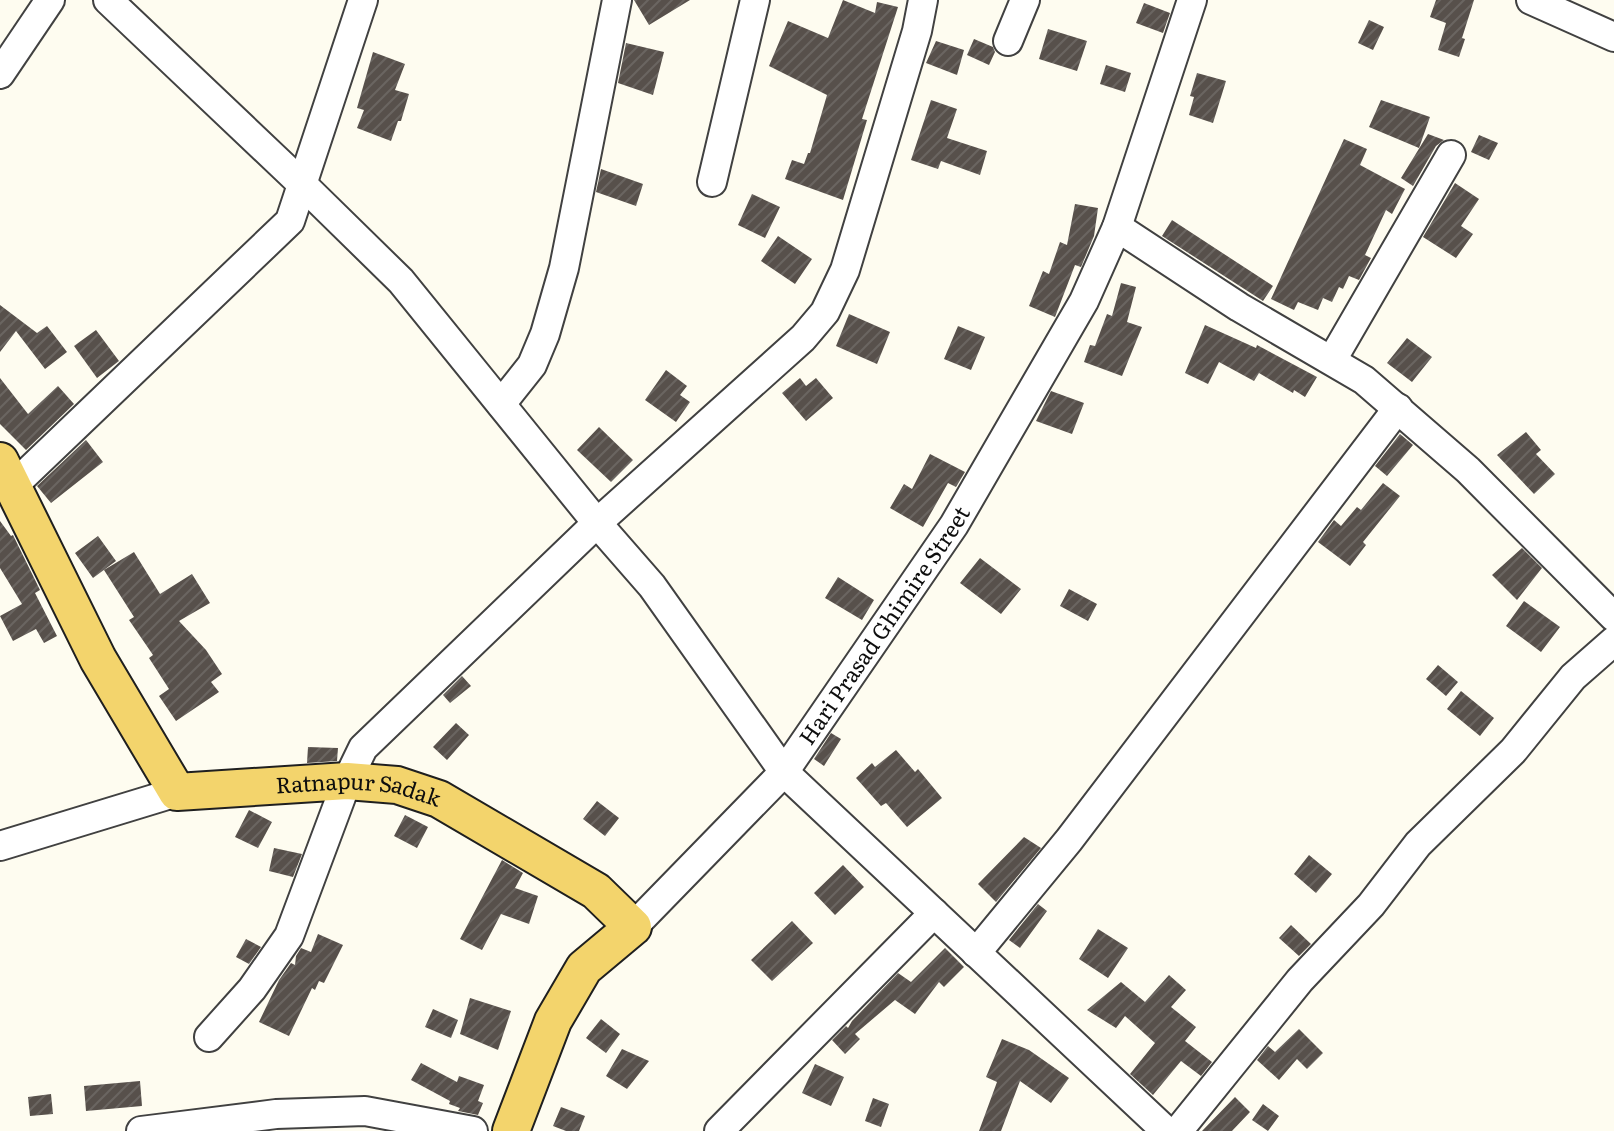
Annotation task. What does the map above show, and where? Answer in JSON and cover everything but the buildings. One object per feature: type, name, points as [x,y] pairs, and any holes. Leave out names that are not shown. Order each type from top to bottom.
[{"type":"main road","points":[[7,474],[98,659],[177,792]]},
{"type":"main road","name":"Ratnapur Sadak","points":[[177,792],[347,781],[397,785],[439,799],[596,891],[633,927]]},
{"type":"main road","points":[[511,1131],[553,1021],[584,968],[633,927]]},
{"type":"street","points":[[0,74],[50,0]]},
{"type":"street","points":[[108,0],[401,281],[597,523],[652,586],[784,772],[1166,1131]]},
{"type":"street","points":[[7,474],[270,243],[290,221],[363,0]]},
{"type":"street","points":[[501,404],[532,365],[545,334],[564,268],[617,0]]},
{"type":"street","points":[[712,182],[755,0]]},
{"type":"street","points":[[209,1037],[252,989],[289,936],[347,781],[363,748],[597,523],[803,338],[825,312],[845,270],[917,31],[923,0]]},
{"type":"street","points":[[1008,41],[1025,0]]},
{"type":"street","name":"Hari Prasad Ghimire Street","points":[[633,927],[784,772],[954,525],[1071,325],[1117,227],[1192,0]]},
{"type":"street","points":[[1531,0],[1614,37]]},
{"type":"street","points":[[1332,360],[1451,155]]},
{"type":"street","points":[[1117,227],[1239,307],[1364,380],[1502,502],[1614,617]]},
{"type":"street","points":[[976,953],[1069,840],[1398,408]]},
{"type":"street","points":[[1178,1131],[1300,980],[1371,905],[1418,844],[1513,751],[1573,677],[1614,641]]},
{"type":"street","points":[[0,846],[177,792]]},
{"type":"street","points":[[719,1131],[934,913]]},
{"type":"street","points":[[141,1131],[276,1114],[365,1111],[473,1131]]}]
